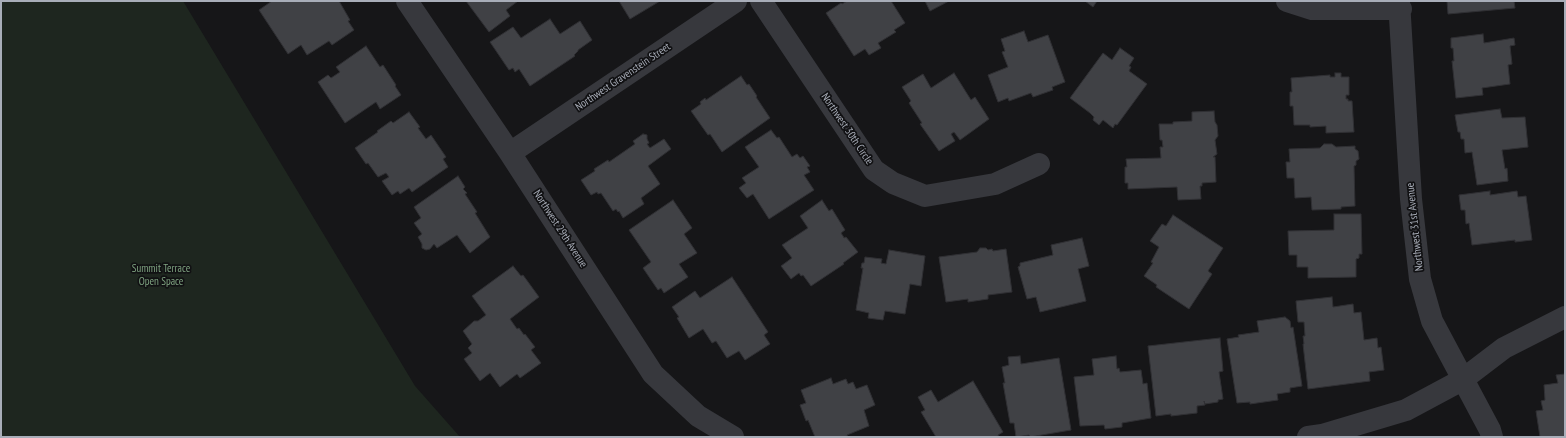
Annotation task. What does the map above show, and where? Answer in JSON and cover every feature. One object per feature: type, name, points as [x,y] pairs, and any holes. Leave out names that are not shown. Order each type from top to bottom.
[{"type":"street","name":"Northwest 29th Avenue","points":[[407,1],[510,153],[653,374],[698,416],[733,437]]},
{"type":"street","name":"Northwest Gravenstein Street","points":[[510,153],[736,1]]},
{"type":"street","name":"Northwest 30th Circle","points":[[761,1],[874,170],[893,183],[925,196],[995,184],[1039,164]]},
{"type":"street","points":[[1287,1],[1312,9],[1400,5]]},
{"type":"street","name":"Northwest 31st Avenue","points":[[1400,5],[1411,199],[1420,278],[1432,321],[1462,380],[1490,430],[1492,437]]},
{"type":"street","points":[[1308,437],[1322,435],[1406,410],[1462,380],[1504,348],[1565,317]]},
{"type":"green space","name":"Summit Terrace Open Space","points":[[1,1],[183,1],[415,386],[460,437],[1,437]]},
{"type":"building","points":[[272,1],[339,1],[354,30],[332,45],[329,41],[307,55],[301,45],[288,54],[259,10]]},
{"type":"building","points":[[466,1],[518,1],[506,10],[510,16],[489,32]]},
{"type":"building","points":[[619,1],[660,1],[630,19]]},
{"type":"building","points":[[847,1],[891,1],[905,23],[894,30],[896,32],[878,43],[881,48],[869,55],[865,49],[854,56],[826,13],[841,3],[842,4]]},
{"type":"building","points":[[925,1],[949,1],[930,11]]},
{"type":"building","points":[[1085,1],[1097,1],[1093,7]]},
{"type":"building","points":[[1447,1],[1514,1],[1515,8],[1448,14]]},
{"type":"building","points":[[550,19],[560,34],[580,21],[592,40],[578,50],[574,55],[575,56],[530,86],[519,69],[515,72],[513,68],[509,70],[490,42],[513,27],[521,38]]},
{"type":"building","points":[[1024,31],[1028,42],[1048,35],[1065,82],[1052,87],[1053,90],[1033,97],[1031,93],[1009,101],[1008,98],[998,102],[988,75],[1008,67],[1002,52],[1005,51],[1001,39]]},
{"type":"building","points":[[1483,34],[1484,43],[1514,38],[1515,45],[1510,46],[1512,64],[1508,65],[1510,84],[1482,88],[1483,95],[1456,98],[1451,38]]},
{"type":"building","points":[[366,46],[380,67],[383,65],[401,95],[380,109],[376,102],[345,123],[318,82],[328,75],[331,78],[340,72],[336,67]]},
{"type":"building","points":[[1120,48],[1134,58],[1129,66],[1131,67],[1129,71],[1147,84],[1117,125],[1115,124],[1113,128],[1103,120],[1099,125],[1093,120],[1094,117],[1090,113],[1070,98],[1103,53],[1112,60]]},
{"type":"building","points":[[954,73],[971,100],[975,97],[989,119],[960,140],[954,132],[951,134],[955,141],[939,151],[920,124],[922,123],[909,103],[911,101],[902,87],[923,74],[931,88]]},
{"type":"building","points":[[1335,73],[1341,73],[1341,77],[1349,77],[1349,95],[1346,95],[1346,99],[1348,99],[1348,101],[1352,101],[1354,132],[1326,133],[1326,126],[1310,127],[1310,125],[1294,125],[1293,106],[1290,106],[1290,92],[1292,92],[1291,78],[1330,75],[1330,77],[1335,77]]},
{"type":"building","points":[[741,76],[747,85],[749,84],[770,118],[722,152],[710,134],[708,135],[691,111],[701,104],[700,102],[705,98],[706,100]]},
{"type":"building","points":[[1500,109],[1502,118],[1525,117],[1528,147],[1502,150],[1505,169],[1507,168],[1508,181],[1477,185],[1472,152],[1465,153],[1464,139],[1461,139],[1460,132],[1458,132],[1455,115]]},
{"type":"building","points":[[1214,111],[1218,136],[1215,140],[1217,154],[1213,157],[1215,157],[1216,182],[1202,183],[1202,186],[1200,186],[1201,199],[1178,200],[1177,187],[1128,189],[1128,183],[1125,183],[1125,167],[1127,167],[1126,159],[1161,158],[1160,147],[1163,147],[1162,140],[1160,140],[1159,124],[1173,124],[1173,122],[1192,121],[1192,112]]},
{"type":"building","points":[[409,112],[420,127],[418,128],[426,139],[431,135],[446,157],[443,159],[448,167],[412,192],[409,188],[400,194],[398,191],[392,195],[382,181],[389,177],[386,173],[378,177],[368,163],[366,164],[355,148],[391,121],[393,123]]},
{"type":"building","points":[[771,130],[777,138],[779,137],[792,157],[797,154],[800,158],[803,156],[810,166],[807,167],[810,172],[804,175],[814,190],[769,219],[753,194],[747,198],[739,188],[746,183],[742,178],[759,167],[745,147]]},
{"type":"building","points":[[643,134],[647,135],[649,143],[647,144],[650,148],[664,139],[671,149],[648,166],[660,184],[641,198],[644,204],[623,218],[619,211],[618,212],[616,209],[613,211],[601,193],[598,194],[597,192],[591,195],[581,180],[595,171],[594,169],[608,160],[609,162],[635,144],[633,141]]},
{"type":"building","points":[[1324,144],[1332,144],[1336,147],[1355,146],[1355,149],[1358,151],[1359,159],[1356,161],[1356,165],[1354,166],[1355,206],[1341,207],[1341,209],[1312,210],[1311,197],[1295,198],[1294,178],[1287,178],[1286,162],[1290,162],[1289,149],[1320,148]]},
{"type":"building","points":[[458,176],[465,187],[463,189],[467,193],[465,194],[477,212],[475,213],[490,237],[470,253],[457,235],[437,248],[434,244],[430,249],[426,250],[422,248],[422,244],[418,237],[422,234],[414,223],[421,218],[414,207]]},
{"type":"building","points":[[1490,191],[1490,195],[1517,191],[1518,197],[1526,196],[1532,240],[1515,242],[1515,240],[1472,245],[1469,223],[1466,224],[1465,210],[1461,210],[1459,195]]},
{"type":"building","points":[[673,200],[692,228],[684,234],[697,253],[679,264],[688,277],[664,293],[661,288],[658,290],[643,268],[651,262],[629,230]]},
{"type":"building","points":[[822,200],[829,211],[832,209],[845,230],[841,233],[844,238],[846,237],[858,252],[843,263],[844,264],[811,286],[803,275],[801,276],[799,273],[791,279],[781,266],[792,258],[782,245],[808,228],[800,216]]},
{"type":"building","points":[[1334,214],[1361,214],[1362,254],[1359,254],[1359,258],[1356,259],[1356,277],[1308,278],[1308,267],[1297,267],[1297,255],[1289,255],[1288,231],[1334,230]]},
{"type":"building","points":[[1173,215],[1223,248],[1208,271],[1212,274],[1189,309],[1156,287],[1157,285],[1144,276],[1153,263],[1151,262],[1159,247],[1150,241],[1162,224],[1166,226]]},
{"type":"building","points":[[1082,238],[1089,266],[1078,269],[1086,301],[1040,312],[1036,297],[1027,299],[1018,267],[1020,266],[1020,263],[1053,255],[1051,245]]},
{"type":"building","points":[[980,248],[986,248],[988,250],[992,249],[993,251],[1006,249],[1012,292],[988,295],[988,299],[968,302],[968,299],[946,302],[939,257],[977,252]]},
{"type":"building","points":[[889,250],[925,256],[921,286],[910,284],[905,314],[885,311],[883,320],[868,318],[869,313],[856,310],[863,268],[861,268],[862,263],[864,263],[865,257],[882,259],[881,263],[886,264]]},
{"type":"building","points":[[513,266],[521,276],[523,275],[539,297],[510,319],[517,329],[519,328],[524,335],[525,334],[535,347],[531,350],[541,363],[520,378],[517,374],[500,387],[490,373],[480,381],[464,359],[472,353],[468,348],[472,344],[463,331],[474,321],[478,321],[486,315],[472,296]]},
{"type":"building","points":[[732,277],[768,332],[764,335],[770,344],[745,360],[739,351],[727,358],[716,341],[712,343],[703,329],[689,338],[677,318],[679,317],[672,307],[695,291],[700,298]]},
{"type":"building","points":[[1332,297],[1333,307],[1353,304],[1354,313],[1361,312],[1364,340],[1377,338],[1378,348],[1381,347],[1384,370],[1369,372],[1370,381],[1308,389],[1303,344],[1303,336],[1305,336],[1304,322],[1298,322],[1296,301]]},
{"type":"building","points":[[1285,317],[1290,321],[1291,328],[1293,327],[1302,386],[1290,388],[1290,392],[1277,394],[1278,400],[1250,404],[1250,402],[1237,403],[1227,339],[1239,337],[1238,335],[1259,332],[1257,321]]},
{"type":"building","points":[[1220,338],[1223,371],[1219,372],[1223,399],[1218,400],[1218,402],[1205,404],[1204,401],[1205,405],[1197,406],[1197,413],[1156,416],[1148,346]]},
{"type":"building","points":[[1020,356],[1021,364],[1059,358],[1071,430],[1030,437],[1029,435],[1016,437],[1014,423],[1010,423],[1003,383],[1005,383],[1002,367],[1009,365],[1008,357]]},
{"type":"building","points":[[1116,356],[1117,369],[1119,368],[1120,372],[1141,370],[1143,384],[1147,383],[1151,418],[1122,423],[1122,427],[1105,429],[1104,425],[1080,426],[1074,377],[1094,375],[1092,359]]},
{"type":"building","points":[[1565,374],[1565,437],[1540,437],[1536,411],[1543,410],[1541,401],[1545,400],[1544,385],[1558,383],[1556,375]]},
{"type":"building","points":[[831,378],[833,384],[846,379],[848,384],[853,382],[856,389],[867,385],[875,405],[864,410],[869,426],[847,435],[848,437],[815,437],[808,420],[806,421],[800,405],[806,403],[801,390]]},
{"type":"building","points":[[973,381],[1003,432],[998,435],[999,437],[936,437],[921,412],[925,410],[918,397],[931,390],[938,402]]}]
